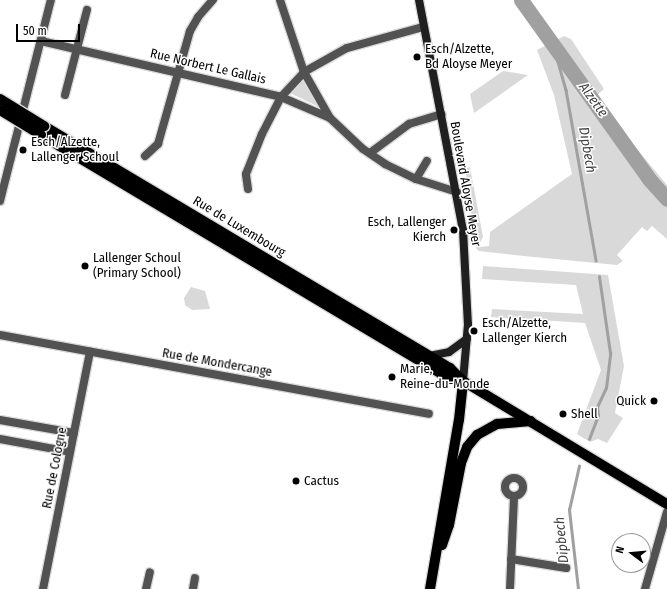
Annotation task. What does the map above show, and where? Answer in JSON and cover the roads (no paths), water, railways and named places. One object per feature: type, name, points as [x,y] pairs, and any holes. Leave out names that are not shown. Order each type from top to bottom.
[{"type":"main road","name":"Boulevard Aloyse Meyer","points":[[418,0],[457,192],[466,258],[467,339],[463,381]]},
{"type":"main road","name":"Rue de Luxembourg","points":[[0,99],[43,130],[439,372],[463,381],[667,504]]},
{"type":"main road","name":"Rue de Luxembourg","points":[[0,110],[43,130],[450,368],[463,381]]},
{"type":"main road","points":[[429,356],[449,352],[467,339]]},
{"type":"main road","points":[[430,589],[459,420],[463,381]]},
{"type":"main road","points":[[433,569],[449,525],[461,464],[467,447],[477,435],[497,424],[531,421]]},
{"type":"street","points":[[0,201],[51,0]]},
{"type":"street","points":[[145,156],[158,144],[190,31],[198,17],[213,0]]},
{"type":"street","points":[[280,0],[304,72],[330,118],[385,164],[416,179],[457,192]]},
{"type":"street","points":[[65,95],[87,10]]},
{"type":"street","points":[[248,189],[246,174],[262,134],[281,97],[304,72],[347,48],[423,27]]},
{"type":"street","name":"Rue Norbert Le Gallais","points":[[41,41],[281,97],[330,118]]},
{"type":"street","points":[[370,153],[409,124],[441,114]]},
{"type":"street","points":[[416,179],[427,161]]},
{"type":"street","name":"Rue de Mondercange","points":[[0,335],[429,414]]},
{"type":"street","name":"Rue de Cologne","points":[[43,589],[90,352]]},
{"type":"street","points":[[0,420],[74,433]]},
{"type":"street","points":[[0,439],[70,452]]},
{"type":"street","points":[[510,589],[514,496]]},
{"type":"street","points":[[645,589],[667,512]]},
{"type":"street","points":[[511,559],[566,568]]},
{"type":"street","points":[[146,589],[150,572]]},
{"type":"street","points":[[193,589],[195,578]]},
{"type":"waterway","name":"Alzette","points":[[521,0],[649,179],[667,199]]},
{"type":"waterway","name":"Dipbech","points":[[553,44],[566,90],[596,260]]},
{"type":"waterway","name":"Dipbech","points":[[589,439],[598,416],[597,407],[606,388],[610,353],[599,277]]},
{"type":"waterway","name":"Dipbech","points":[[578,589],[569,510],[579,466]]},
{"type":"place","name":"Esch/Alzette, Bd Aloyse Meyer","points":[[417,57]]},
{"type":"place","name":"Esch/Alzette, Lallenger Schoul","points":[[23,150]]},
{"type":"place","name":"Esch, Lallenger Kierch","points":[[454,230]]},
{"type":"place","name":"Lallenger Schoul (Primary School)","points":[[85,266]]},
{"type":"place","name":"Esch/Alzette, Lallenger Kierch","points":[[474,331]]},
{"type":"place","name":"Marie, Reine-du-Monde","points":[[392,377]]},
{"type":"place","name":"Quick","points":[[654,401]]},
{"type":"place","name":"Shell","points":[[563,414]]},
{"type":"place","name":"Cactus","points":[[296,481]]}]
